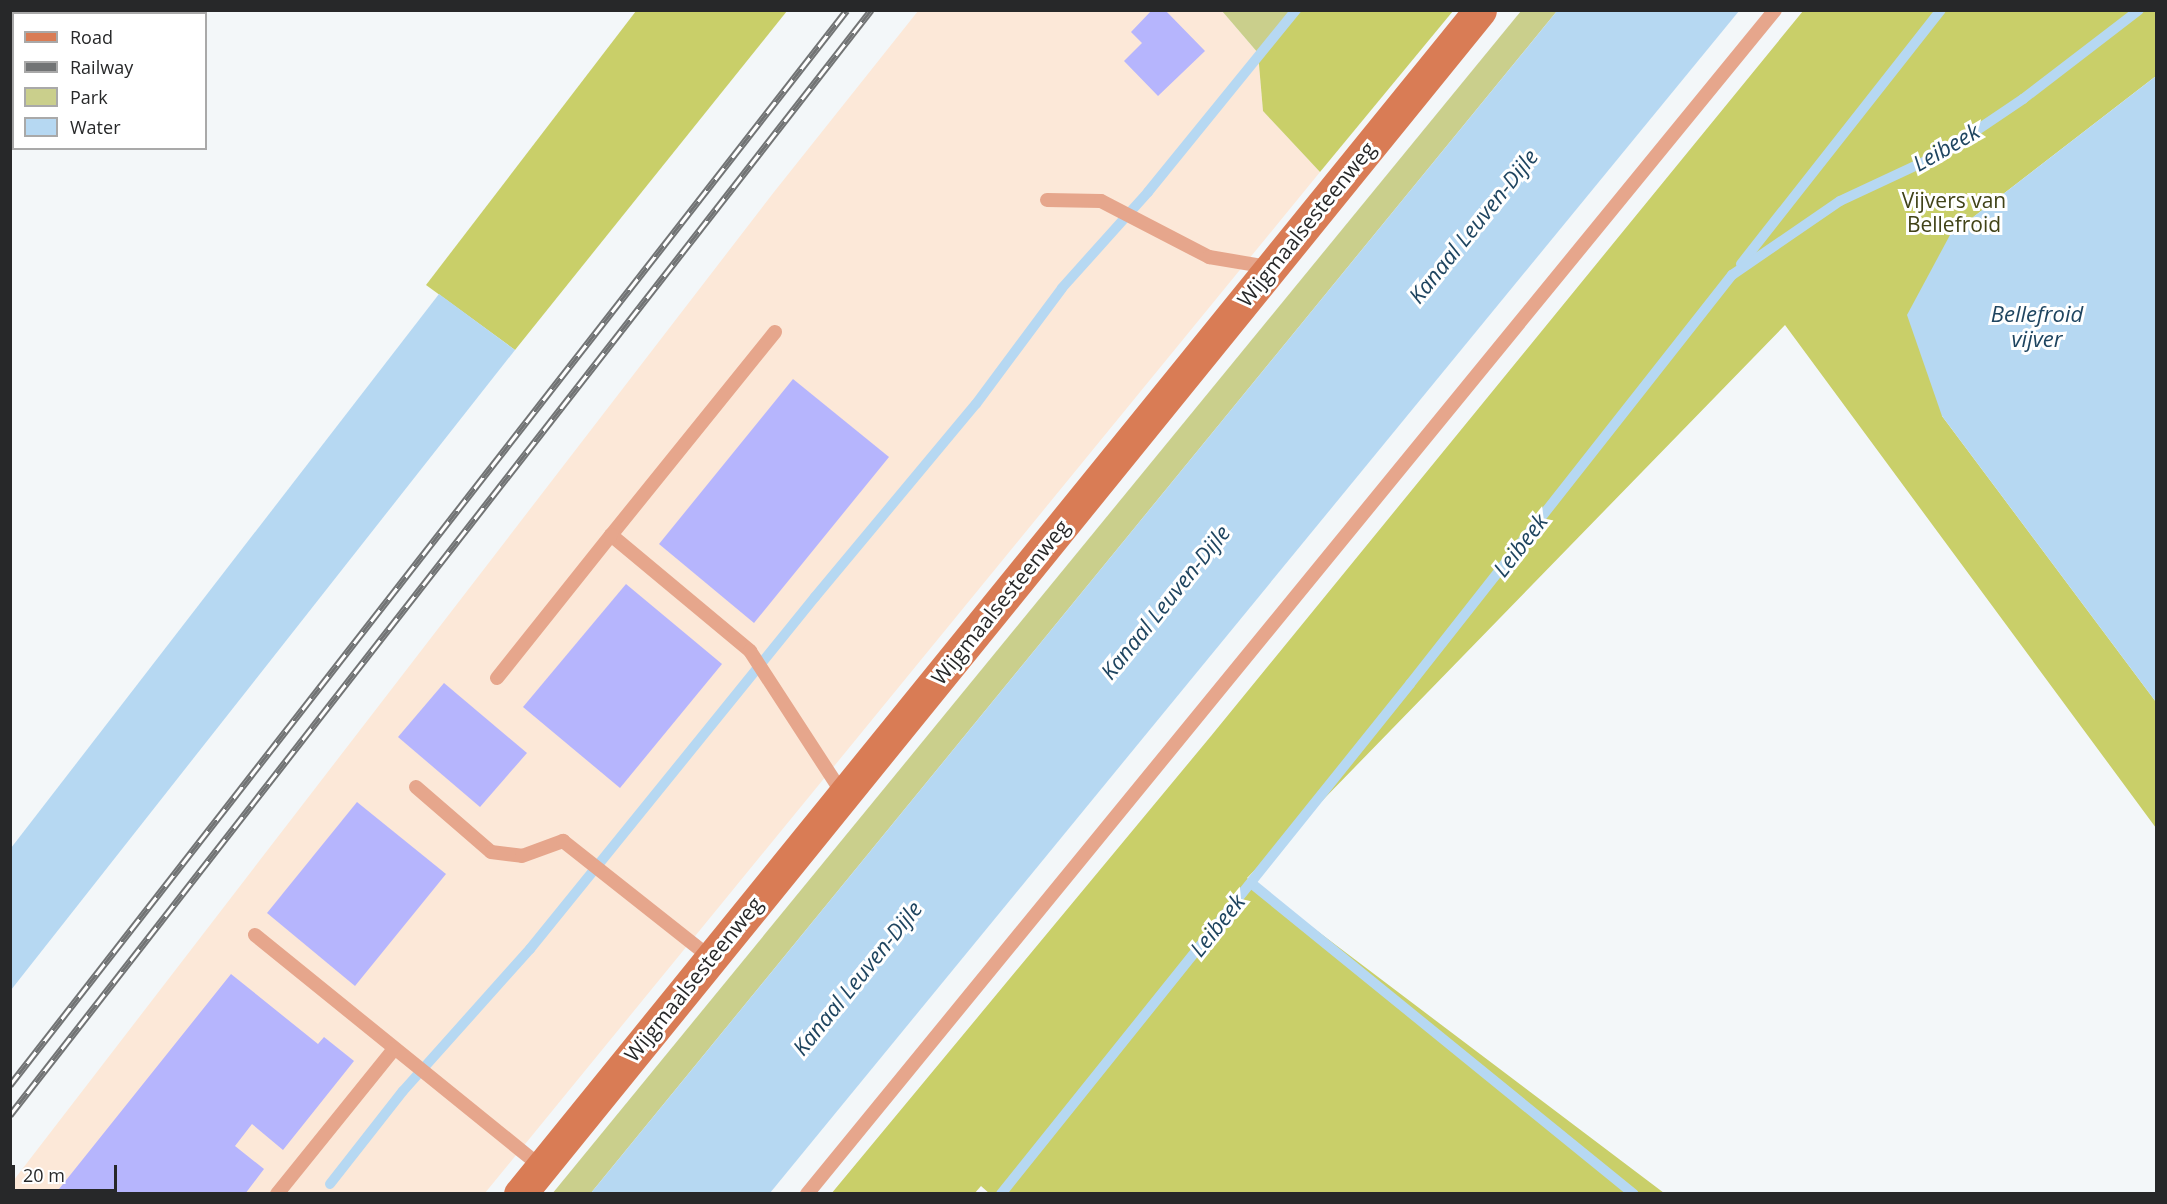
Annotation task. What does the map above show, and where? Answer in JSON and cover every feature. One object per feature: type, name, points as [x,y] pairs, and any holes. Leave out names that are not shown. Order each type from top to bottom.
[{"type":"street","name":"Wijgmaalsesteenweg","points":[[520,1194],[1480,10]]},
{"type":"lane","points":[[807,1194],[1775,10]]},
{"type":"lane","points":[[1047,200],[1106,203],[1148,227],[1209,256],[1271,268]]},
{"type":"lane","points":[[497,678],[775,332]]},
{"type":"lane","points":[[611,534],[750,651],[843,794]]},
{"type":"lane","points":[[416,787],[491,852],[522,856],[563,841],[711,958]]},
{"type":"lane","points":[[255,935],[541,1167]]},
{"type":"lane","points":[[286,1191],[394,1048]]},
{"type":"shaded area","points":[[918,11],[1222,11],[1258,53],[1263,111],[1320,172],[485,1193],[11,1194],[10,1185],[774,192]]},
{"type":"green space","points":[[636,11],[787,11],[515,350],[426,285]]},
{"type":"green space","points":[[1222,11],[1292,11],[1258,53]]},
{"type":"green space","points":[[1292,11],[1453,11],[1320,172],[1263,111],[1258,53]]},
{"type":"green space","points":[[1521,11],[1557,11],[591,1193],[552,1194]]},
{"type":"green space","name":"Vijvers van Bellefroid","points":[[1803,11],[2156,11],[2156,76],[1950,235],[1942,416],[2156,702],[2156,828],[1785,325],[1247,878],[1664,1193],[990,1194],[981,1186],[974,1194],[831,1194],[1211,736]]},
{"type":"water","name":"Kanaal Leuven-Dijle","points":[[1557,11],[1739,11],[770,1193],[591,1193]]},
{"type":"water","name":"Bellefroid vijver","points":[[2156,76],[2156,702],[1942,416],[1907,315],[1950,235]]},
{"type":"water","points":[[439,294],[515,350],[11,990],[11,848]]},
{"type":"building","points":[[1152,10],[1165,10],[1205,51],[1158,96],[1124,61],[1142,43],[1131,32]]},
{"type":"building","points":[[793,379],[889,457],[754,623],[659,544]]},
{"type":"building","points":[[626,584],[722,664],[620,788],[523,707]]},
{"type":"building","points":[[444,683],[527,753],[480,807],[398,737]]},
{"type":"building","points":[[357,802],[446,874],[355,986],[267,913]]},
{"type":"building","points":[[231,974],[318,1044],[324,1037],[354,1061],[283,1150],[252,1124],[235,1146],[264,1169],[245,1194],[55,1194]]},
{"type":"waterway","points":[[330,1184],[403,1091],[530,949],[815,597],[976,404],[1062,288],[1148,192],[1296,10]]},
{"type":"waterway","points":[[1741,264],[1941,10]]},
{"type":"waterway","name":"Leibeek","points":[[1001,1194],[1410,684],[1732,275],[1840,201],[1943,153],[2023,99],[2139,10]]},
{"type":"waterway","points":[[1251,883],[1634,1194]]},
{"type":"railway","points":[[10,1085],[847,10]]},
{"type":"railway","points":[[10,1115],[871,10]]}]
